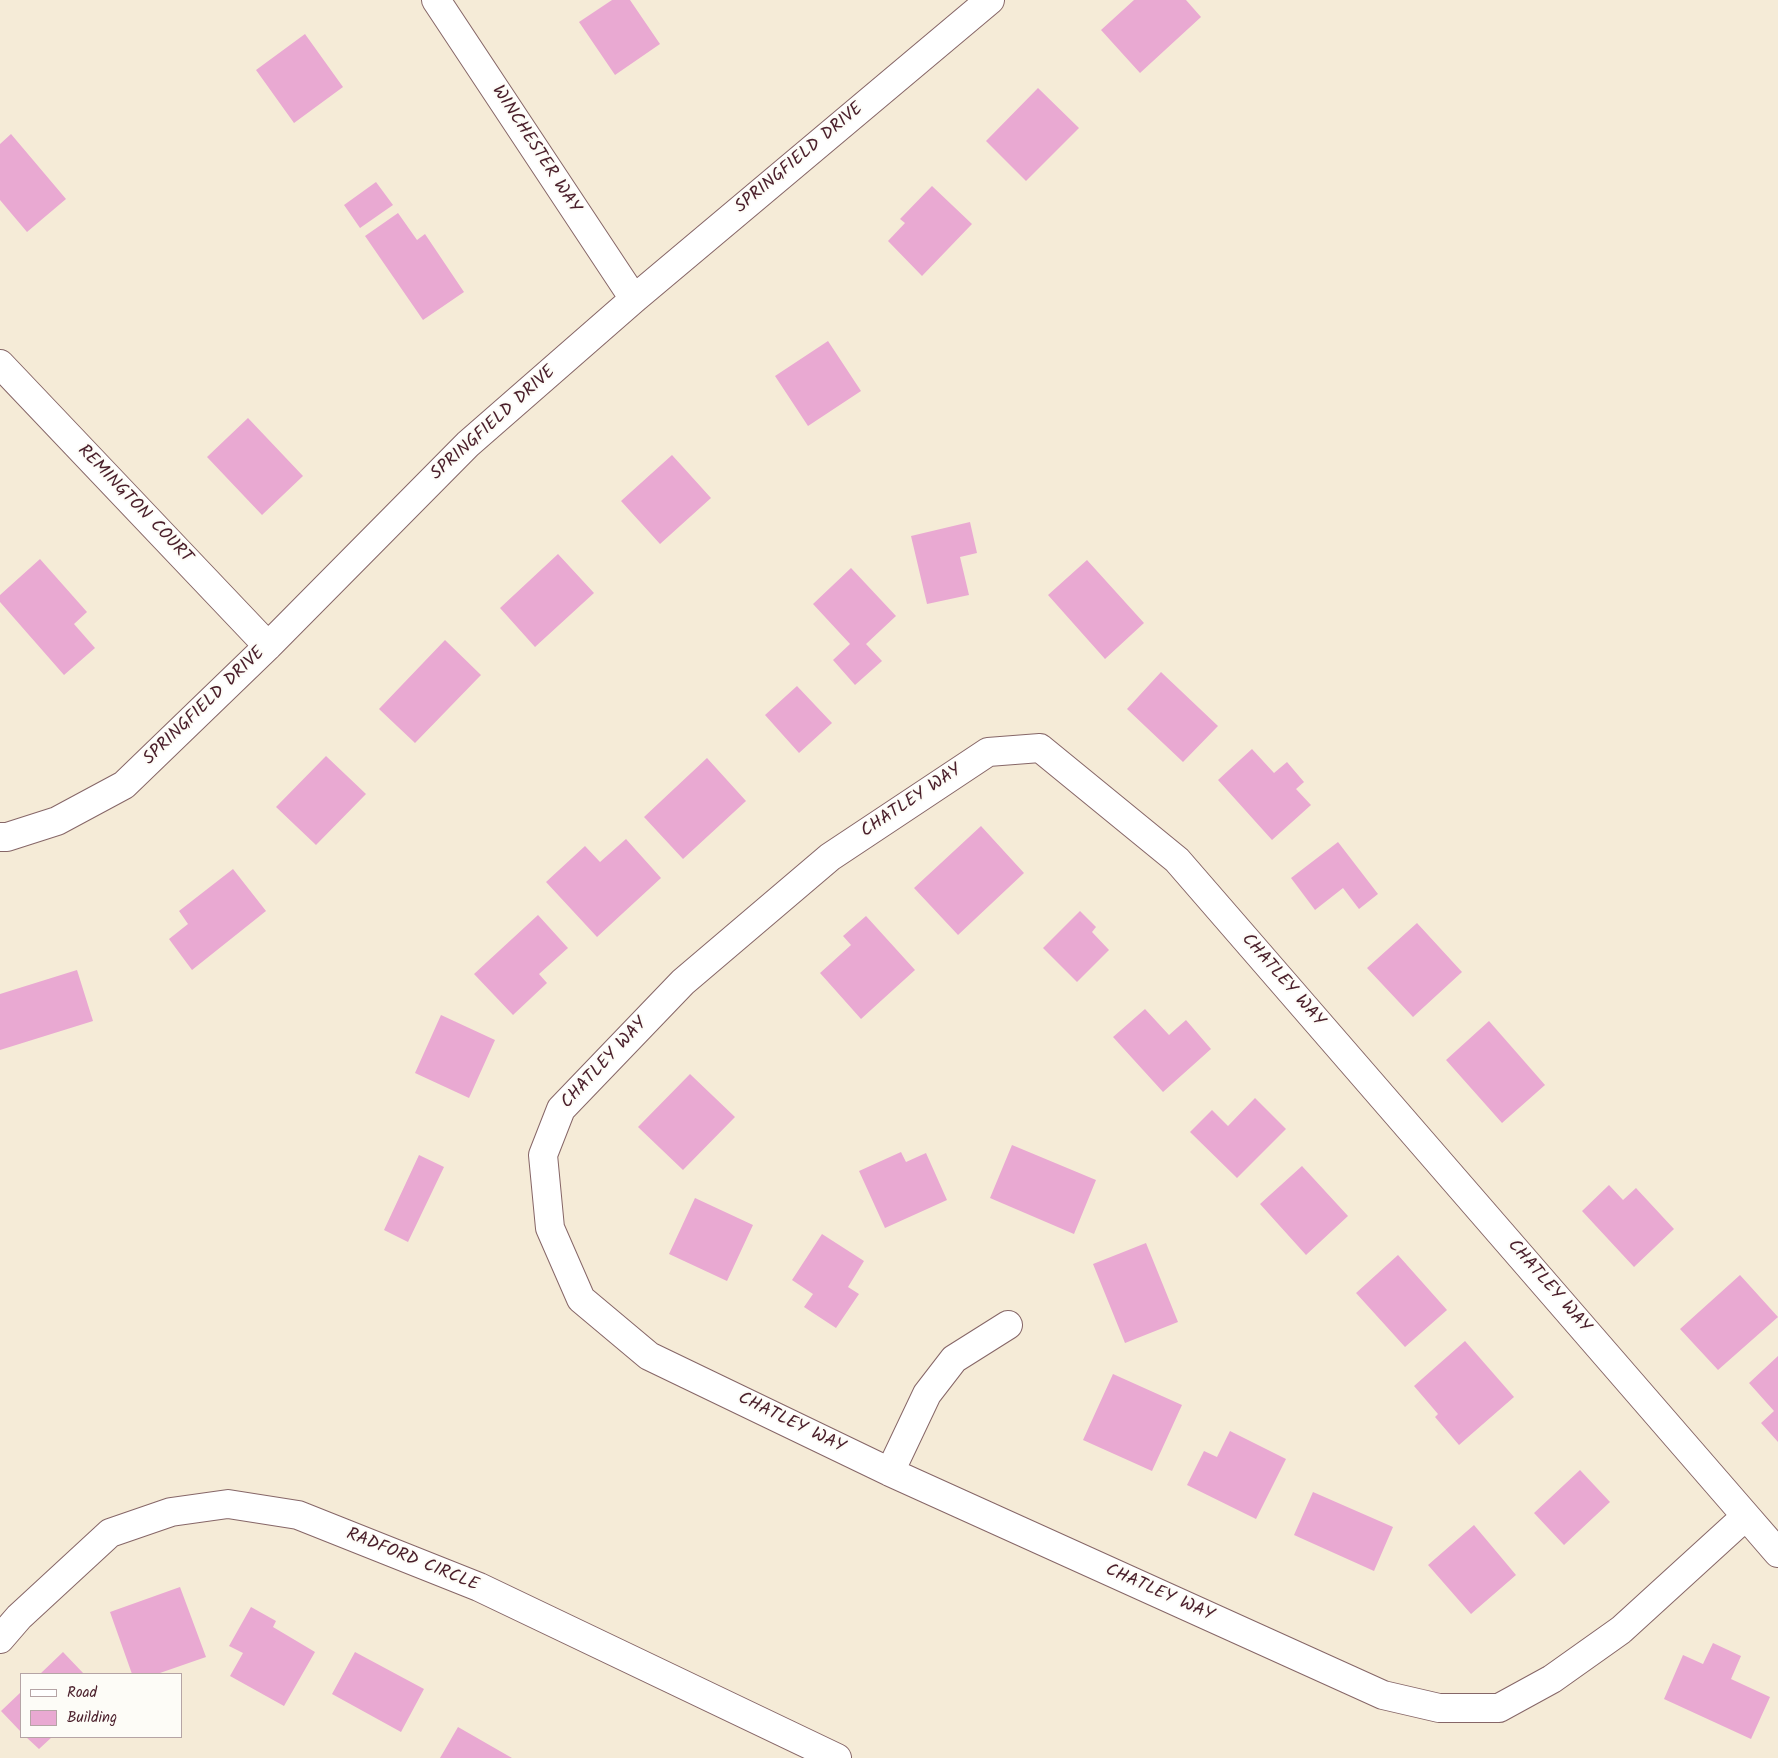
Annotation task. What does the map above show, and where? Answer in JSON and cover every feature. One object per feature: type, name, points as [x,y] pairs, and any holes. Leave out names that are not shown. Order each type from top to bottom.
[{"type":"street","name":"WINCHESTER WAY","points":[[436,0],[634,299]]},
{"type":"street","name":"SPRINGFIELD DRIVE","points":[[0,837],[7,838],[57,821],[124,785],[268,646],[468,444],[634,299],[990,0]]},
{"type":"street","name":"REMINGTON COURT","points":[[0,364],[268,646]]},
{"type":"street","name":"CHATLEY WAY","points":[[1746,1516],[1621,1630],[1552,1679],[1499,1708],[1439,1708],[1383,1695],[890,1472],[649,1356],[581,1299],[550,1228],[543,1155],[560,1109],[683,982],[830,856],[988,752],[1040,748],[1177,860],[1746,1516],[1778,1553]]},
{"type":"street","points":[[890,1472],[927,1394],[954,1359],[1008,1325]]},
{"type":"street","name":"RADFORD CIRCLE","points":[[0,1639],[19,1617],[110,1533],[171,1512],[228,1504],[298,1515],[479,1587],[837,1758]]},
{"type":"building","points":[[612,0],[630,0],[660,44],[615,75],[579,22]]},
{"type":"building","points":[[1134,0],[1186,0],[1201,17],[1140,73],[1101,30]]},
{"type":"building","points":[[305,34],[343,87],[294,123],[256,70]]},
{"type":"building","points":[[1038,88],[1079,128],[1026,181],[986,141]]},
{"type":"building","points":[[11,134],[66,199],[27,232],[0,200],[0,144]]},
{"type":"building","points":[[376,182],[393,205],[360,228],[344,205]]},
{"type":"building","points":[[932,186],[972,224],[922,276],[888,241],[905,223],[900,219]]},
{"type":"building","points":[[398,213],[417,240],[425,234],[464,292],[423,320],[365,236]]},
{"type":"building","points":[[828,341],[861,391],[808,426],[775,376]]},
{"type":"building","points":[[248,418],[303,476],[262,515],[207,457]]},
{"type":"building","points":[[672,455],[711,498],[660,544],[621,501]]},
{"type":"building","points":[[970,522],[977,553],[960,557],[969,595],[927,604],[911,536]]},
{"type":"building","points":[[558,554],[594,593],[535,647],[500,608]]},
{"type":"building","points":[[40,559],[87,612],[74,624],[95,648],[64,675],[0,602],[0,595]]},
{"type":"building","points":[[1087,560],[1144,623],[1105,659],[1048,595]]},
{"type":"building","points":[[851,568],[896,616],[866,644],[882,661],[855,685],[833,660],[850,644],[813,604]]},
{"type":"building","points":[[445,640],[481,675],[415,743],[379,709]]},
{"type":"building","points":[[1161,672],[1218,726],[1183,762],[1127,709]]},
{"type":"building","points":[[797,686],[832,723],[799,753],[765,715]]},
{"type":"building","points":[[1252,749],[1274,773],[1287,762],[1304,782],[1296,789],[1311,805],[1272,840],[1218,780]]},
{"type":"building","points":[[326,756],[366,794],[316,845],[276,807]]},
{"type":"building","points":[[707,758],[746,801],[683,859],[644,817]]},
{"type":"building","points":[[981,826],[1024,873],[958,935],[914,888]]},
{"type":"building","points":[[626,839],[661,878],[597,937],[546,882],[585,846],[600,862]]},
{"type":"building","points":[[1338,842],[1378,894],[1359,909],[1343,888],[1315,910],[1291,878]]},
{"type":"building","points":[[233,869],[266,911],[192,970],[169,939],[188,924],[179,911]]},
{"type":"building","points":[[1080,911],[1096,927],[1092,932],[1109,950],[1077,982],[1043,948]]},
{"type":"building","points":[[538,915],[568,948],[539,974],[547,983],[513,1015],[474,974]]},
{"type":"building","points":[[866,916],[915,970],[861,1019],[820,973],[851,945],[843,936]]},
{"type":"building","points":[[1417,923],[1462,972],[1413,1017],[1367,968]]},
{"type":"building","points":[[77,970],[93,1021],[0,1050],[0,994]]},
{"type":"building","points":[[1145,1009],[1169,1035],[1186,1020],[1211,1049],[1163,1092],[1113,1037]]},
{"type":"building","points":[[441,1015],[495,1040],[469,1098],[415,1073]]},
{"type":"building","points":[[1489,1021],[1545,1085],[1502,1123],[1446,1060]]},
{"type":"building","points":[[690,1074],[735,1117],[683,1170],[638,1127]]},
{"type":"building","points":[[1255,1098],[1286,1129],[1237,1178],[1190,1132],[1212,1110],[1228,1126]]},
{"type":"building","points":[[1012,1145],[1096,1180],[1074,1234],[990,1198]]},
{"type":"building","points":[[901,1152],[906,1162],[926,1153],[947,1200],[885,1228],[859,1171]]},
{"type":"building","points":[[419,1155],[444,1167],[408,1242],[384,1230]]},
{"type":"building","points":[[1302,1166],[1348,1216],[1306,1255],[1260,1204]]},
{"type":"building","points":[[1609,1185],[1623,1200],[1636,1188],[1674,1229],[1634,1267],[1582,1211]]},
{"type":"building","points":[[695,1198],[753,1225],[727,1281],[669,1254]]},
{"type":"building","points":[[822,1234],[864,1261],[848,1287],[859,1294],[836,1328],[804,1307],[813,1294],[792,1280]]},
{"type":"building","points":[[1146,1243],[1178,1322],[1125,1343],[1093,1264]]},
{"type":"building","points":[[1398,1255],[1447,1310],[1405,1347],[1356,1293]]},
{"type":"building","points":[[1740,1275],[1778,1317],[1718,1370],[1680,1329]]},
{"type":"building","points":[[1465,1341],[1514,1397],[1459,1445],[1435,1417],[1438,1414],[1414,1386]]},
{"type":"building","points":[[1778,1356],[1778,1442],[1761,1423],[1774,1411],[1749,1383]]},
{"type":"building","points":[[1113,1374],[1182,1405],[1152,1471],[1083,1440]]},
{"type":"building","points":[[1230,1431],[1286,1459],[1256,1519],[1187,1485],[1204,1451],[1217,1457]]},
{"type":"building","points":[[1580,1470],[1610,1502],[1564,1545],[1534,1513]]},
{"type":"building","points":[[1313,1492],[1393,1527],[1374,1571],[1294,1535]]},
{"type":"building","points":[[1474,1525],[1516,1575],[1471,1614],[1428,1565]]},
{"type":"building","points":[[180,1587],[206,1657],[160,1673],[132,1673],[110,1612]]},
{"type":"building","points":[[251,1607],[276,1621],[273,1627],[315,1652],[284,1706],[230,1676],[243,1653],[229,1646]]},
{"type":"building","points":[[1713,1643],[1741,1656],[1731,1679],[1770,1697],[1751,1739],[1664,1699],[1683,1655],[1703,1664]]},
{"type":"building","points":[[63,1652],[83,1673],[41,1673]]},
{"type":"building","points":[[355,1652],[424,1689],[401,1732],[332,1694]]},
{"type":"building","points":[[20,1693],[20,1731],[1,1711]]},
{"type":"building","points":[[458,1727],[512,1758],[440,1758]]},
{"type":"building","points":[[27,1738],[51,1738],[39,1749]]}]
